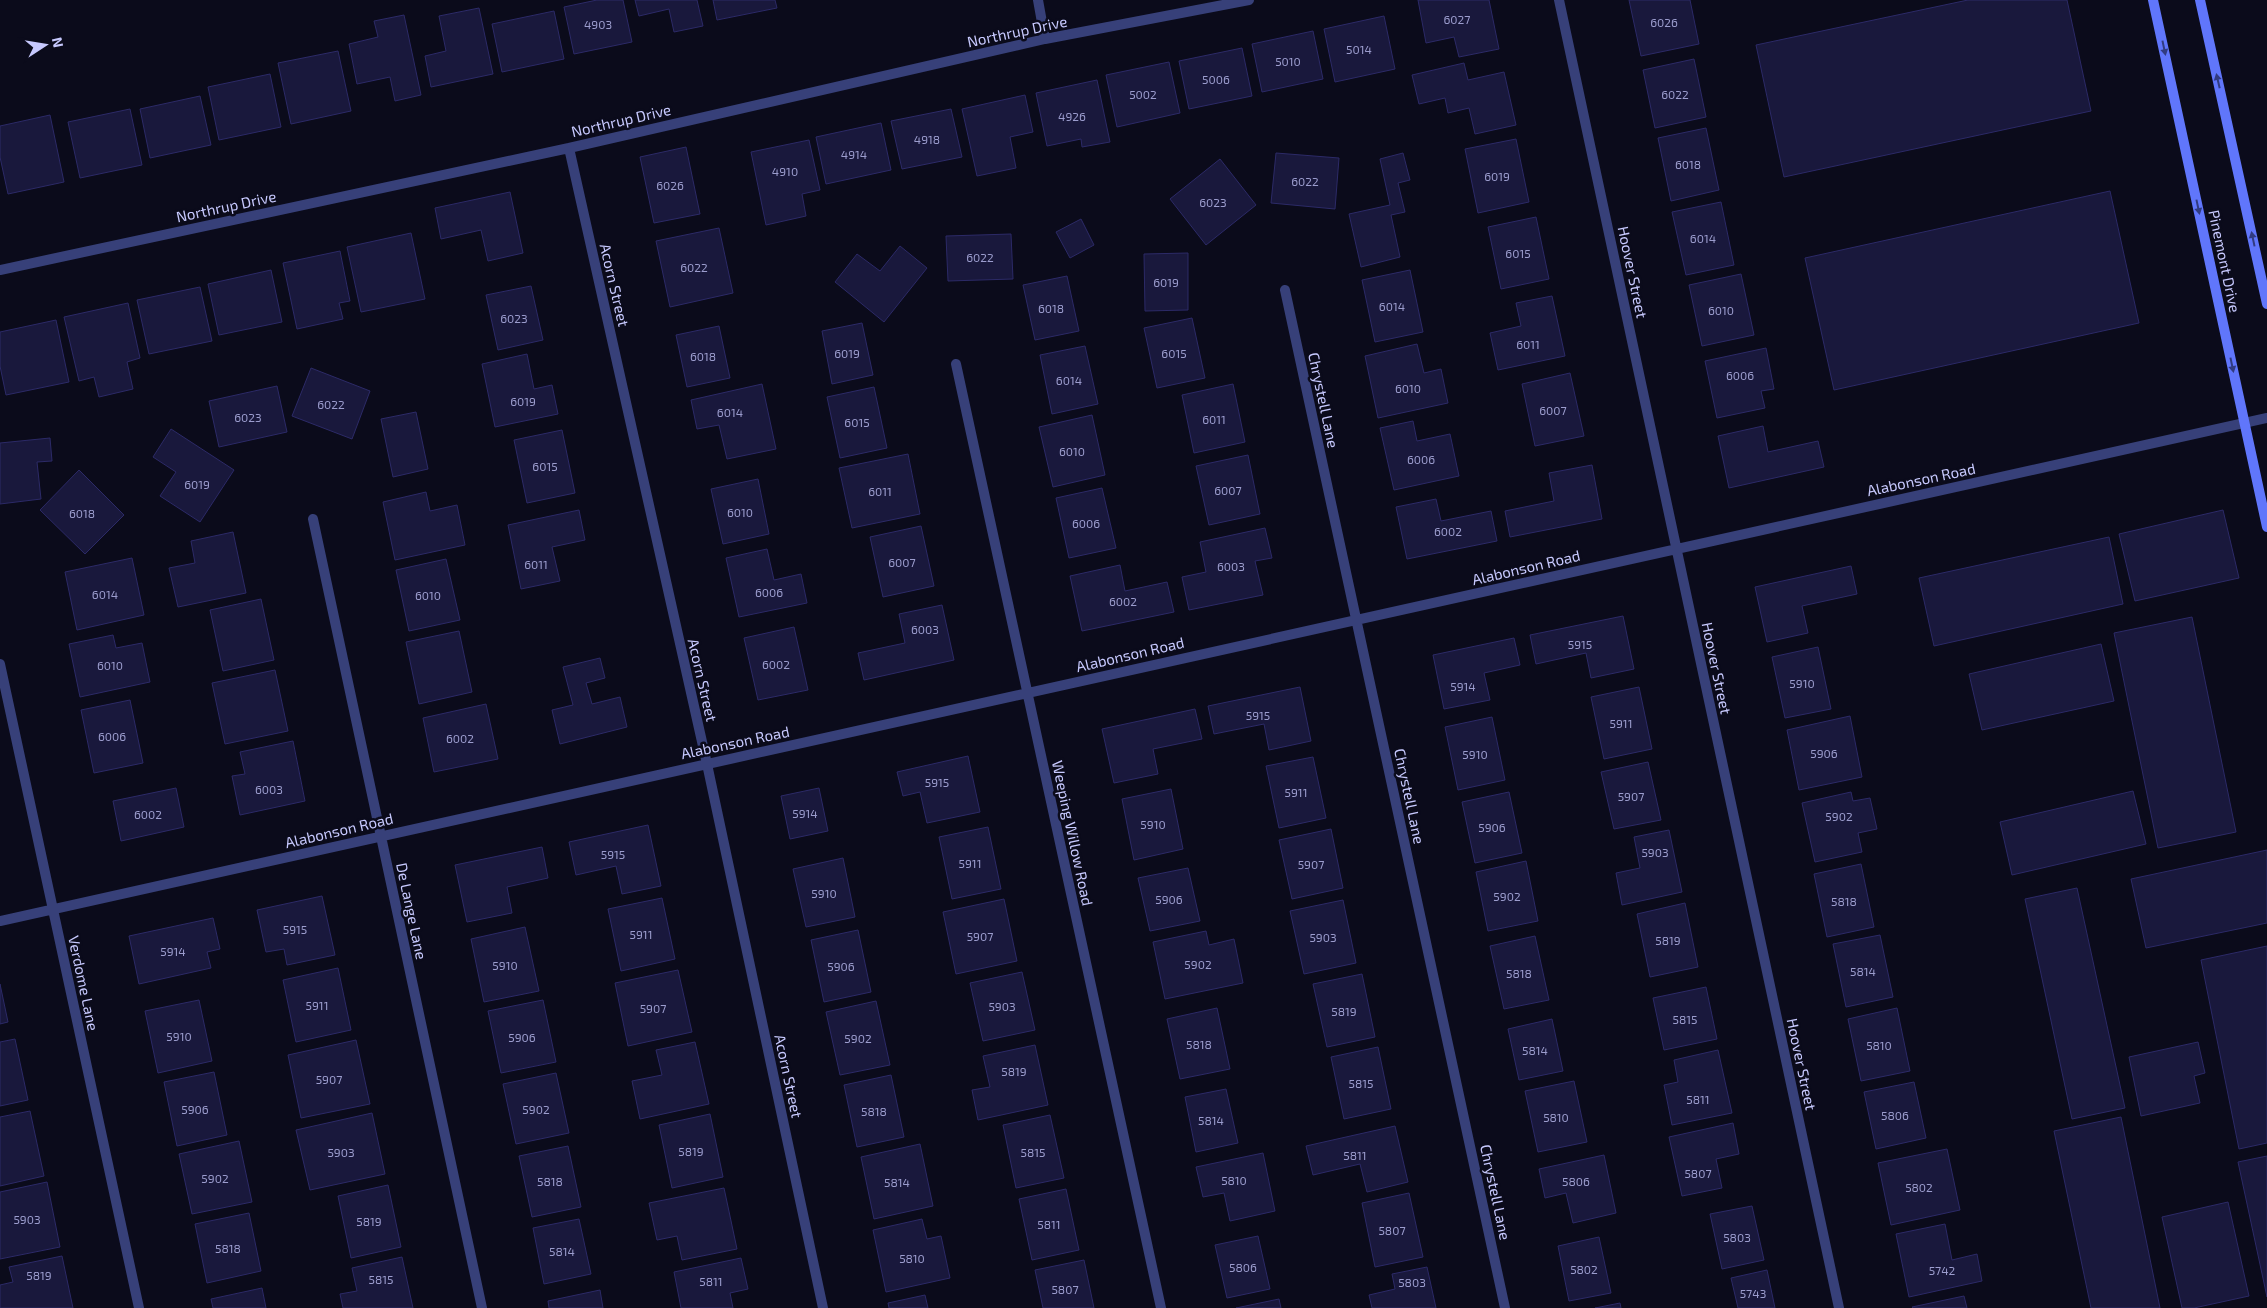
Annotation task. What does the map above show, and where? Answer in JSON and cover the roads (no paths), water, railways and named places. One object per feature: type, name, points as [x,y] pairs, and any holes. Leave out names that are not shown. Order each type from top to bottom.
[{"type":"main road","name":"Pinemont Drive","points":[[2154,0],[2267,527]]},
{"type":"main road","points":[[2200,0],[2267,304]]},
{"type":"street","points":[[1038,0],[1045,39]]},
{"type":"street","name":"Northrup Drive","points":[[0,270],[569,148],[1045,39],[1249,0]]},
{"type":"street","name":"Hoover Street","points":[[1559,0],[1839,1308]]},
{"type":"street","name":"Acorn Street","points":[[569,148],[707,764],[823,1308]]},
{"type":"street","name":"Chrystell Lane","points":[[1285,290],[1505,1308]]},
{"type":"street","name":"Weeping Willow Road","points":[[956,364],[1161,1308]]},
{"type":"street","name":"Alabonson Road","points":[[0,921],[2267,418]]},
{"type":"street","name":"De Lange Lane","points":[[313,519],[482,1308]]},
{"type":"street","name":"Verdome Lane","points":[[0,664],[140,1308]]}]
